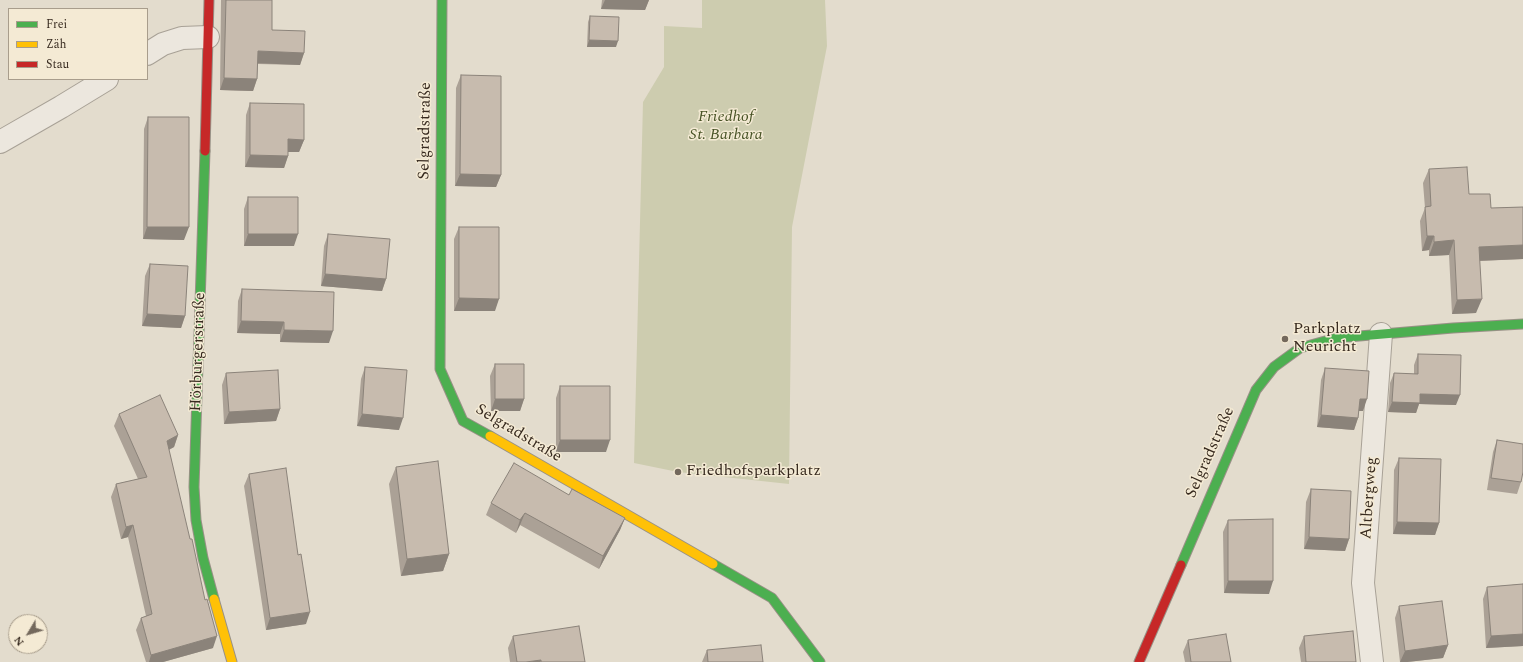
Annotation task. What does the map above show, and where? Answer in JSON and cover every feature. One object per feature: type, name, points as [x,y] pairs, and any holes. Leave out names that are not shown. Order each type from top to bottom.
[{"type":"street","name":"Hörburgerstraße","points":[[209,0],[194,487],[196,520],[203,558],[232,662]]},
{"type":"street","name":"Selgradstraße","points":[[442,0],[440,369],[463,421],[772,598],[820,662]]},
{"type":"street","points":[[148,53],[163,44],[182,38],[208,37]]},
{"type":"street","points":[[0,142],[105,80]]},
{"type":"street","name":"Selgradstraße","points":[[1139,662],[1256,390],[1274,368],[1300,348],[1336,338],[1453,328],[1523,324]]},
{"type":"street","name":"Altbergweg","points":[[1372,662],[1363,583],[1382,334]]},
{"type":"green space","name":"Friedhof St. Barbara","points":[[702,0],[825,0],[827,46],[792,227],[789,484],[678,472],[634,463],[643,102],[664,67],[664,26],[702,28]]},
{"type":"building","points":[[226,0],[272,0],[272,30],[305,31],[304,53],[258,51],[257,79],[224,78]]},
{"type":"building","points":[[590,16],[619,17],[618,41],[589,40]]},
{"type":"building","points":[[461,75],[501,76],[501,175],[460,174]]},
{"type":"building","points":[[250,103],[304,104],[304,140],[288,139],[288,156],[250,155]]},
{"type":"building","points":[[148,117],[189,117],[189,227],[147,227]]},
{"type":"building","points":[[1467,167],[1469,194],[1490,194],[1491,208],[1523,207],[1523,245],[1479,247],[1482,299],[1457,300],[1454,240],[1434,242],[1434,236],[1427,236],[1425,207],[1431,206],[1429,169]]},
{"type":"building","points":[[248,197],[298,197],[298,234],[248,234]]},
{"type":"building","points":[[459,227],[499,227],[499,299],[459,298]]},
{"type":"building","points":[[328,234],[390,239],[386,279],[325,274]]},
{"type":"building","points":[[150,264],[188,266],[185,316],[147,314]]},
{"type":"building","points":[[242,289],[334,292],[333,331],[284,330],[284,322],[241,321]]},
{"type":"building","points":[[1418,354],[1461,355],[1460,395],[1420,394],[1420,403],[1392,402],[1394,373],[1418,374]]},
{"type":"building","points":[[495,364],[524,364],[524,399],[495,399]]},
{"type":"building","points":[[365,367],[407,370],[403,418],[362,414]]},
{"type":"building","points":[[1325,368],[1369,371],[1367,399],[1360,399],[1358,418],[1321,415]]},
{"type":"building","points":[[278,370],[280,409],[229,412],[226,373]]},
{"type":"building","points":[[560,386],[610,386],[610,440],[560,440]]},
{"type":"building","points":[[160,395],[178,435],[167,441],[190,539],[192,539],[205,600],[207,599],[217,636],[151,655],[141,618],[152,614],[133,525],[126,527],[116,484],[147,477],[119,414]]},
{"type":"building","points":[[1497,440],[1523,444],[1523,472],[1521,482],[1491,478]]},
{"type":"building","points":[[1399,458],[1441,459],[1439,523],[1397,522]]},
{"type":"building","points":[[438,461],[449,554],[407,559],[396,467]]},
{"type":"building","points":[[514,463],[569,495],[572,489],[625,518],[603,556],[525,513],[520,520],[491,503]]},
{"type":"building","points":[[286,468],[298,555],[301,554],[310,612],[270,618],[249,474]]},
{"type":"building","points":[[1311,489],[1351,491],[1349,539],[1309,537]]},
{"type":"building","points":[[1273,519],[1273,581],[1228,581],[1228,520]]},
{"type":"building","points":[[1523,584],[1523,634],[1491,636],[1487,587]]},
{"type":"building","points":[[1442,601],[1448,645],[1405,651],[1399,606]]},
{"type":"building","points":[[579,626],[585,662],[541,662],[541,660],[517,662],[513,636]]},
{"type":"building","points":[[1353,631],[1356,662],[1306,662],[1304,636]]},
{"type":"building","points":[[1226,634],[1231,662],[1191,662],[1188,640]]},
{"type":"building","points":[[761,645],[763,662],[708,662],[707,650]]},
{"type":"traffic: fast","points":[[442,0],[440,369],[463,421],[490,436]]},
{"type":"traffic: fast","points":[[205,151],[194,487],[196,520],[203,558],[214,599]]},
{"type":"traffic: fast","points":[[1181,565],[1256,390],[1274,367],[1300,348],[1336,338],[1453,328],[1523,324]]},
{"type":"traffic: fast","points":[[713,564],[772,598],[820,662]]},
{"type":"traffic: slow","points":[[490,436],[713,564]]},
{"type":"traffic: slow","points":[[214,599],[232,662]]},
{"type":"traffic: jam","points":[[205,151],[209,0]]},
{"type":"traffic: jam","points":[[1139,662],[1181,565]]},
{"type":"place","name":"Parkplatz Neuricht","points":[[1285,339]]},
{"type":"place","name":"Friedhofsparkplatz","points":[[678,472]]}]
